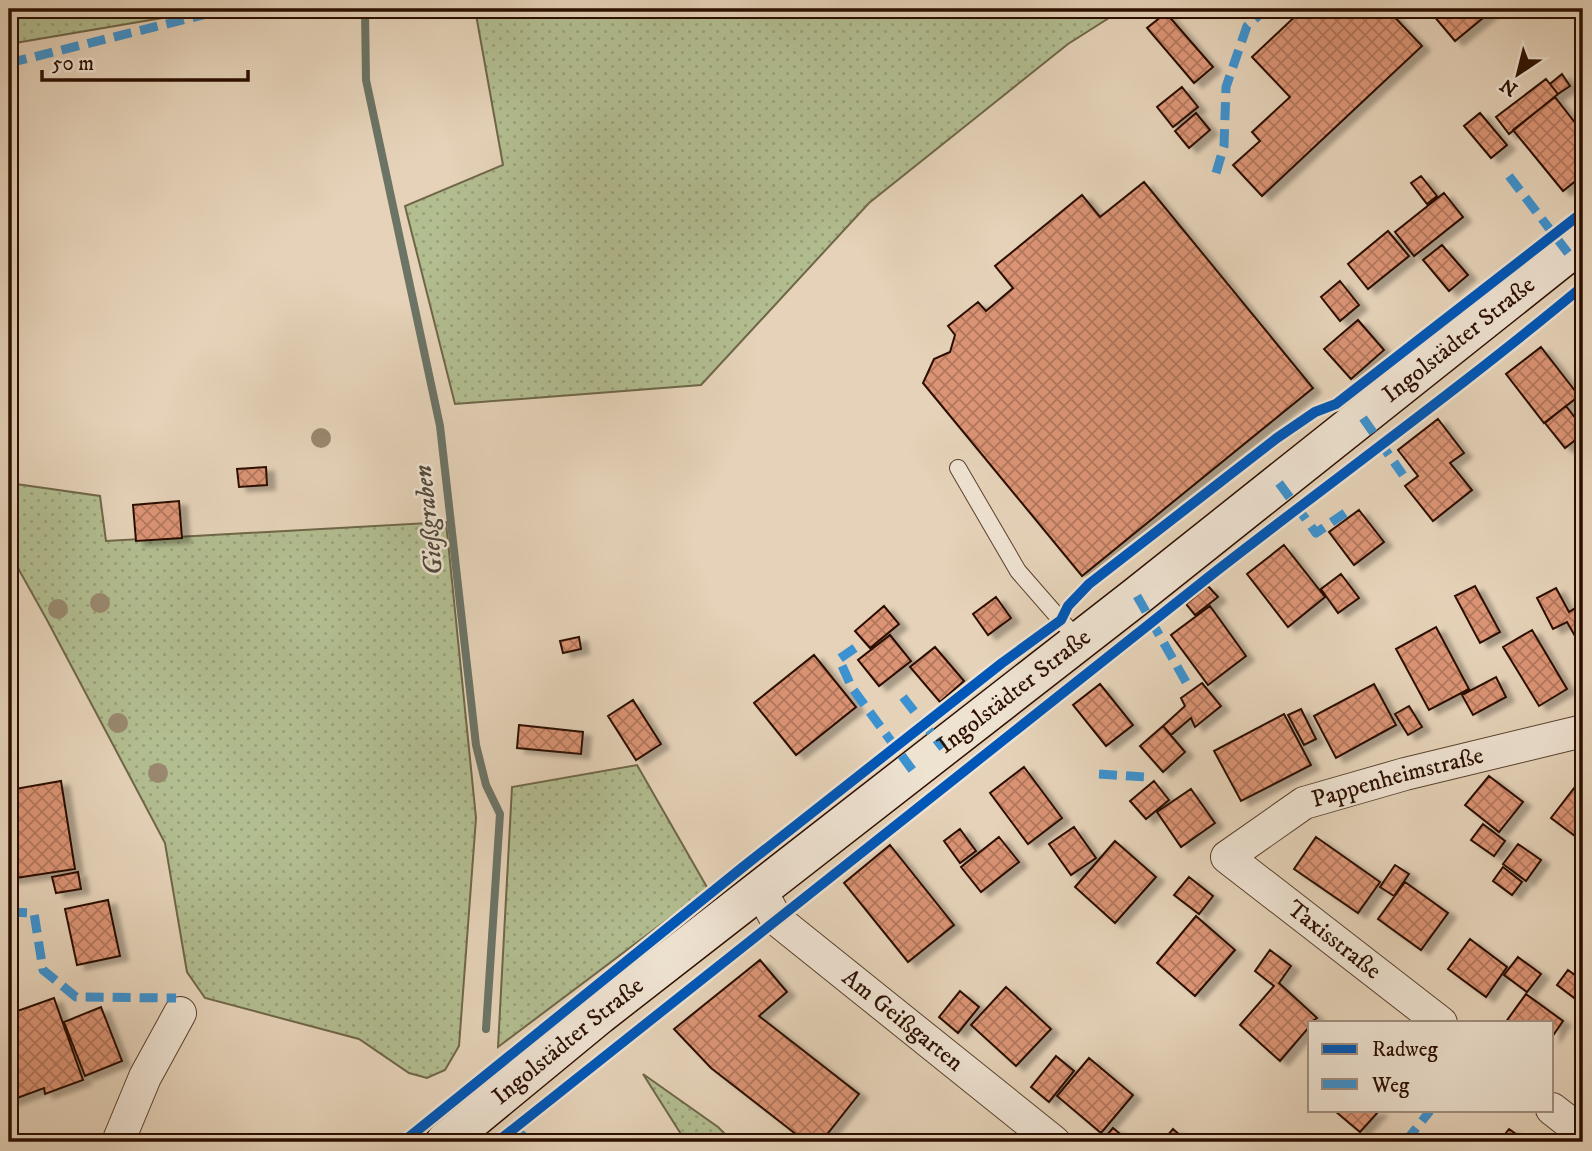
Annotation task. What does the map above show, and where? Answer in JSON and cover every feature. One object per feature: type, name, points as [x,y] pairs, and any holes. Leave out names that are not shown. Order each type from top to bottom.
[{"type":"main road","name":"Ingolstädter Straße","points":[[444,1142],[599,1016],[1363,418],[1568,253],[1583,238]]},
{"type":"street","name":"Pappenheimstraße","points":[[1227,857],[1304,803],[1405,774],[1583,730]]},
{"type":"street","name":"Taxisstraße","points":[[1227,857],[1438,1021]]},
{"type":"street","name":"Am Geißgarten","points":[[761,891],[776,919],[1054,1142]]},
{"type":"street","points":[[118,1142],[145,1077],[180,1013]]},
{"type":"street","points":[[1554,1111],[1583,1133]]},
{"type":"lane","points":[[958,468],[1018,570],[1079,641]]},
{"type":"green space","points":[[9,9],[201,9],[9,44]]},
{"type":"green space","points":[[475,9],[1123,9],[1068,44],[869,203],[701,385],[455,404],[405,206],[503,165]]},
{"type":"green space","points":[[9,483],[100,496],[106,541],[446,522],[476,818],[459,1046],[445,1070],[427,1078],[409,1073],[359,1039],[205,998],[187,972],[165,843],[9,552]]},
{"type":"green space","points":[[637,765],[708,889],[498,1047],[512,787]]},
{"type":"green space","points":[[643,1074],[718,1127],[733,1142],[686,1142]]},
{"type":"building","points":[[1303,9],[1387,9],[1422,46],[1262,196],[1233,165],[1260,141],[1252,132],[1290,97],[1252,57]]},
{"type":"building","points":[[1428,9],[1494,9],[1455,41]]},
{"type":"building","points":[[1166,13],[1213,67],[1194,83],[1147,28]]},
{"type":"building","points":[[1562,74],[1570,86],[1558,94],[1550,84]]},
{"type":"building","points":[[1546,79],[1558,94],[1509,134],[1496,117]]},
{"type":"building","points":[[1182,87],[1198,107],[1173,127],[1157,107]]},
{"type":"building","points":[[1555,97],[1583,133],[1583,175],[1563,191],[1513,130]]},
{"type":"building","points":[[1196,113],[1210,130],[1189,148],[1175,131]]},
{"type":"building","points":[[1480,113],[1507,145],[1491,158],[1464,126]]},
{"type":"building","points":[[1421,176],[1437,196],[1427,204],[1411,183]]},
{"type":"building","points":[[1144,182],[1313,388],[1082,576],[923,383],[934,359],[950,352],[955,335],[948,326],[978,302],[986,311],[1013,288],[995,266],[1082,195],[1100,217]]},
{"type":"building","points":[[1444,193],[1463,217],[1414,256],[1395,232]]},
{"type":"building","points":[[1388,231],[1409,256],[1368,289],[1348,264]]},
{"type":"building","points":[[1442,245],[1468,275],[1449,291],[1423,260]]},
{"type":"building","points":[[1340,281],[1359,305],[1340,321],[1321,297]]},
{"type":"building","points":[[1358,320],[1384,350],[1351,379],[1324,349]]},
{"type":"building","points":[[1541,347],[1579,396],[1544,423],[1506,374]]},
{"type":"building","points":[[1566,406],[1583,428],[1583,434],[1565,448],[1545,423]]},
{"type":"building","points":[[1438,419],[1464,453],[1450,463],[1472,490],[1433,521],[1405,486],[1418,476],[1398,450]]},
{"type":"building","points":[[266,467],[267,485],[239,487],[237,469]]},
{"type":"building","points":[[179,501],[182,538],[136,541],[133,505]]},
{"type":"building","points":[[1359,510],[1384,542],[1354,565],[1329,532]]},
{"type":"building","points":[[1284,545],[1325,597],[1288,627],[1247,574]]},
{"type":"building","points":[[1341,574],[1359,598],[1338,613],[1321,589]]},
{"type":"building","points":[[1208,586],[1218,597],[1195,615],[1186,604]]},
{"type":"building","points":[[1475,586],[1500,632],[1480,643],[1455,596]]},
{"type":"building","points":[[1556,588],[1569,612],[1583,603],[1583,650],[1567,622],[1553,629],[1537,598]]},
{"type":"building","points":[[996,597],[1011,618],[988,635],[973,614]]},
{"type":"building","points":[[884,606],[899,624],[870,648],[855,631]]},
{"type":"building","points":[[1210,606],[1246,656],[1208,685],[1171,635]]},
{"type":"building","points":[[1436,627],[1469,689],[1429,710],[1396,649]]},
{"type":"building","points":[[1532,630],[1567,689],[1539,706],[1503,647]]},
{"type":"building","points":[[890,635],[911,661],[879,686],[858,660]]},
{"type":"building","points":[[579,637],[581,649],[563,653],[560,641]]},
{"type":"building","points":[[935,647],[964,681],[940,702],[910,667]]},
{"type":"building","points":[[814,655],[856,707],[796,755],[754,703]]},
{"type":"building","points":[[1496,677],[1506,697],[1473,715],[1462,695]]},
{"type":"building","points":[[1202,683],[1221,706],[1195,727],[1191,718],[1171,735],[1163,726],[1185,706],[1181,698]]},
{"type":"building","points":[[1100,684],[1133,725],[1106,746],[1073,705]]},
{"type":"building","points":[[1374,684],[1396,725],[1336,758],[1314,716]]},
{"type":"building","points":[[633,700],[661,744],[636,760],[608,716]]},
{"type":"building","points":[[1409,706],[1422,727],[1408,735],[1395,714]]},
{"type":"building","points":[[1301,709],[1316,739],[1304,745],[1288,715]]},
{"type":"building","points":[[1284,714],[1311,765],[1241,801],[1214,751]]},
{"type":"building","points":[[519,725],[583,732],[581,754],[517,748]]},
{"type":"building","points":[[1163,726],[1185,752],[1163,772],[1140,746]]},
{"type":"building","points":[[1024,767],[1062,818],[1028,844],[990,793]]},
{"type":"building","points":[[1489,776],[1523,802],[1499,832],[1465,805]]},
{"type":"building","points":[[61,781],[75,869],[9,879],[9,790]]},
{"type":"building","points":[[1154,781],[1169,800],[1146,819],[1130,801]]},
{"type":"building","points":[[1575,787],[1583,793],[1583,842],[1551,818]]},
{"type":"building","points":[[1191,789],[1215,823],[1181,847],[1157,812]]},
{"type":"building","points":[[1483,824],[1505,841],[1494,856],[1471,840]]},
{"type":"building","points":[[1074,827],[1096,858],[1071,875],[1049,844]]},
{"type":"building","points":[[960,829],[976,851],[960,863],[944,841]]},
{"type":"building","points":[[999,837],[1019,862],[981,892],[961,867]]},
{"type":"building","points":[[1316,837],[1380,882],[1358,913],[1294,869]]},
{"type":"building","points":[[1115,841],[1156,877],[1115,923],[1075,887]]},
{"type":"building","points":[[1518,844],[1541,860],[1526,881],[1503,864]]},
{"type":"building","points":[[890,845],[954,925],[908,962],[844,883]]},
{"type":"building","points":[[1395,865],[1409,874],[1394,896],[1380,887]]},
{"type":"building","points":[[1503,867],[1522,882],[1512,895],[1493,881]]},
{"type":"building","points":[[78,872],[81,889],[56,893],[52,877]]},
{"type":"building","points":[[1189,877],[1213,896],[1199,914],[1174,895]]},
{"type":"building","points":[[1405,882],[1448,913],[1421,950],[1378,919]]},
{"type":"building","points":[[108,900],[120,956],[77,965],[65,909]]},
{"type":"building","points":[[1196,916],[1235,950],[1195,996],[1157,963]]},
{"type":"building","points":[[1470,939],[1507,967],[1486,997],[1448,969]]},
{"type":"building","points":[[1270,950],[1291,966],[1279,983],[1317,1018],[1308,1021],[1308,1028],[1280,1061],[1240,1025],[1274,986],[1255,971]]},
{"type":"building","points":[[1518,957],[1541,974],[1527,992],[1504,975]]},
{"type":"building","points":[[760,960],[787,992],[759,1016],[859,1094],[821,1142],[806,1142],[711,1068],[674,1029]]},
{"type":"building","points":[[1568,970],[1583,981],[1583,992],[1577,1000],[1557,985]]},
{"type":"building","points":[[1006,987],[1051,1029],[1016,1066],[971,1025]]},
{"type":"building","points":[[960,991],[979,1007],[958,1033],[939,1017]]},
{"type":"building","points":[[1526,994],[1563,1021],[1554,1034],[1554,1021],[1506,1021]]},
{"type":"building","points":[[54,998],[83,1080],[45,1094],[44,1088],[9,1101],[9,1014]]},
{"type":"building","points":[[101,1007],[122,1061],[85,1076],[64,1022]]},
{"type":"building","points":[[1056,1056],[1074,1071],[1049,1102],[1031,1087]]},
{"type":"building","points":[[1089,1058],[1133,1095],[1101,1133],[1057,1096]]},
{"type":"building","points":[[1336,1112],[1378,1112],[1360,1132]]},
{"type":"building","points":[[1113,1128],[1130,1142],[1101,1142]]},
{"type":"building","points":[[1173,1129],[1188,1142],[1162,1142]]},
{"type":"building","points":[[1509,1129],[1523,1139],[1520,1142],[1499,1142]]},
{"type":"waterway","name":"Gießgraben","points":[[365,9],[366,80],[440,426],[476,745],[486,785],[500,814],[486,1029]]},
{"type":"marked path","points":[[9,63],[227,9]]},
{"type":"marked path","points":[[1216,173],[1224,146],[1226,87],[1247,26],[1266,9]]},
{"type":"marked path","points":[[1509,176],[1568,253]]},
{"type":"marked path","points":[[1363,418],[1403,475]]},
{"type":"marked path","points":[[1279,483],[1316,533],[1345,513]]},
{"type":"marked path","points":[[1137,596],[1186,682]]},
{"type":"marked path","points":[[855,648],[839,659],[852,688],[913,771]]},
{"type":"marked path","points":[[903,697],[943,748]]},
{"type":"marked path","points":[[1099,774],[1146,777]]},
{"type":"marked path","points":[[9,912],[34,913],[43,970],[76,997],[176,998]]},
{"type":"marked path","points":[[1405,1142],[1429,1112]]},
{"type":"marked path","points":[[514,1128],[530,1142]]},
{"type":"cycle path","points":[[403,1142],[743,867],[1002,663],[1061,620],[1068,606],[1089,584],[1277,438],[1315,412],[1336,404],[1583,212]]},
{"type":"cycle path","points":[[497,1142],[1120,647],[1583,286]]}]
